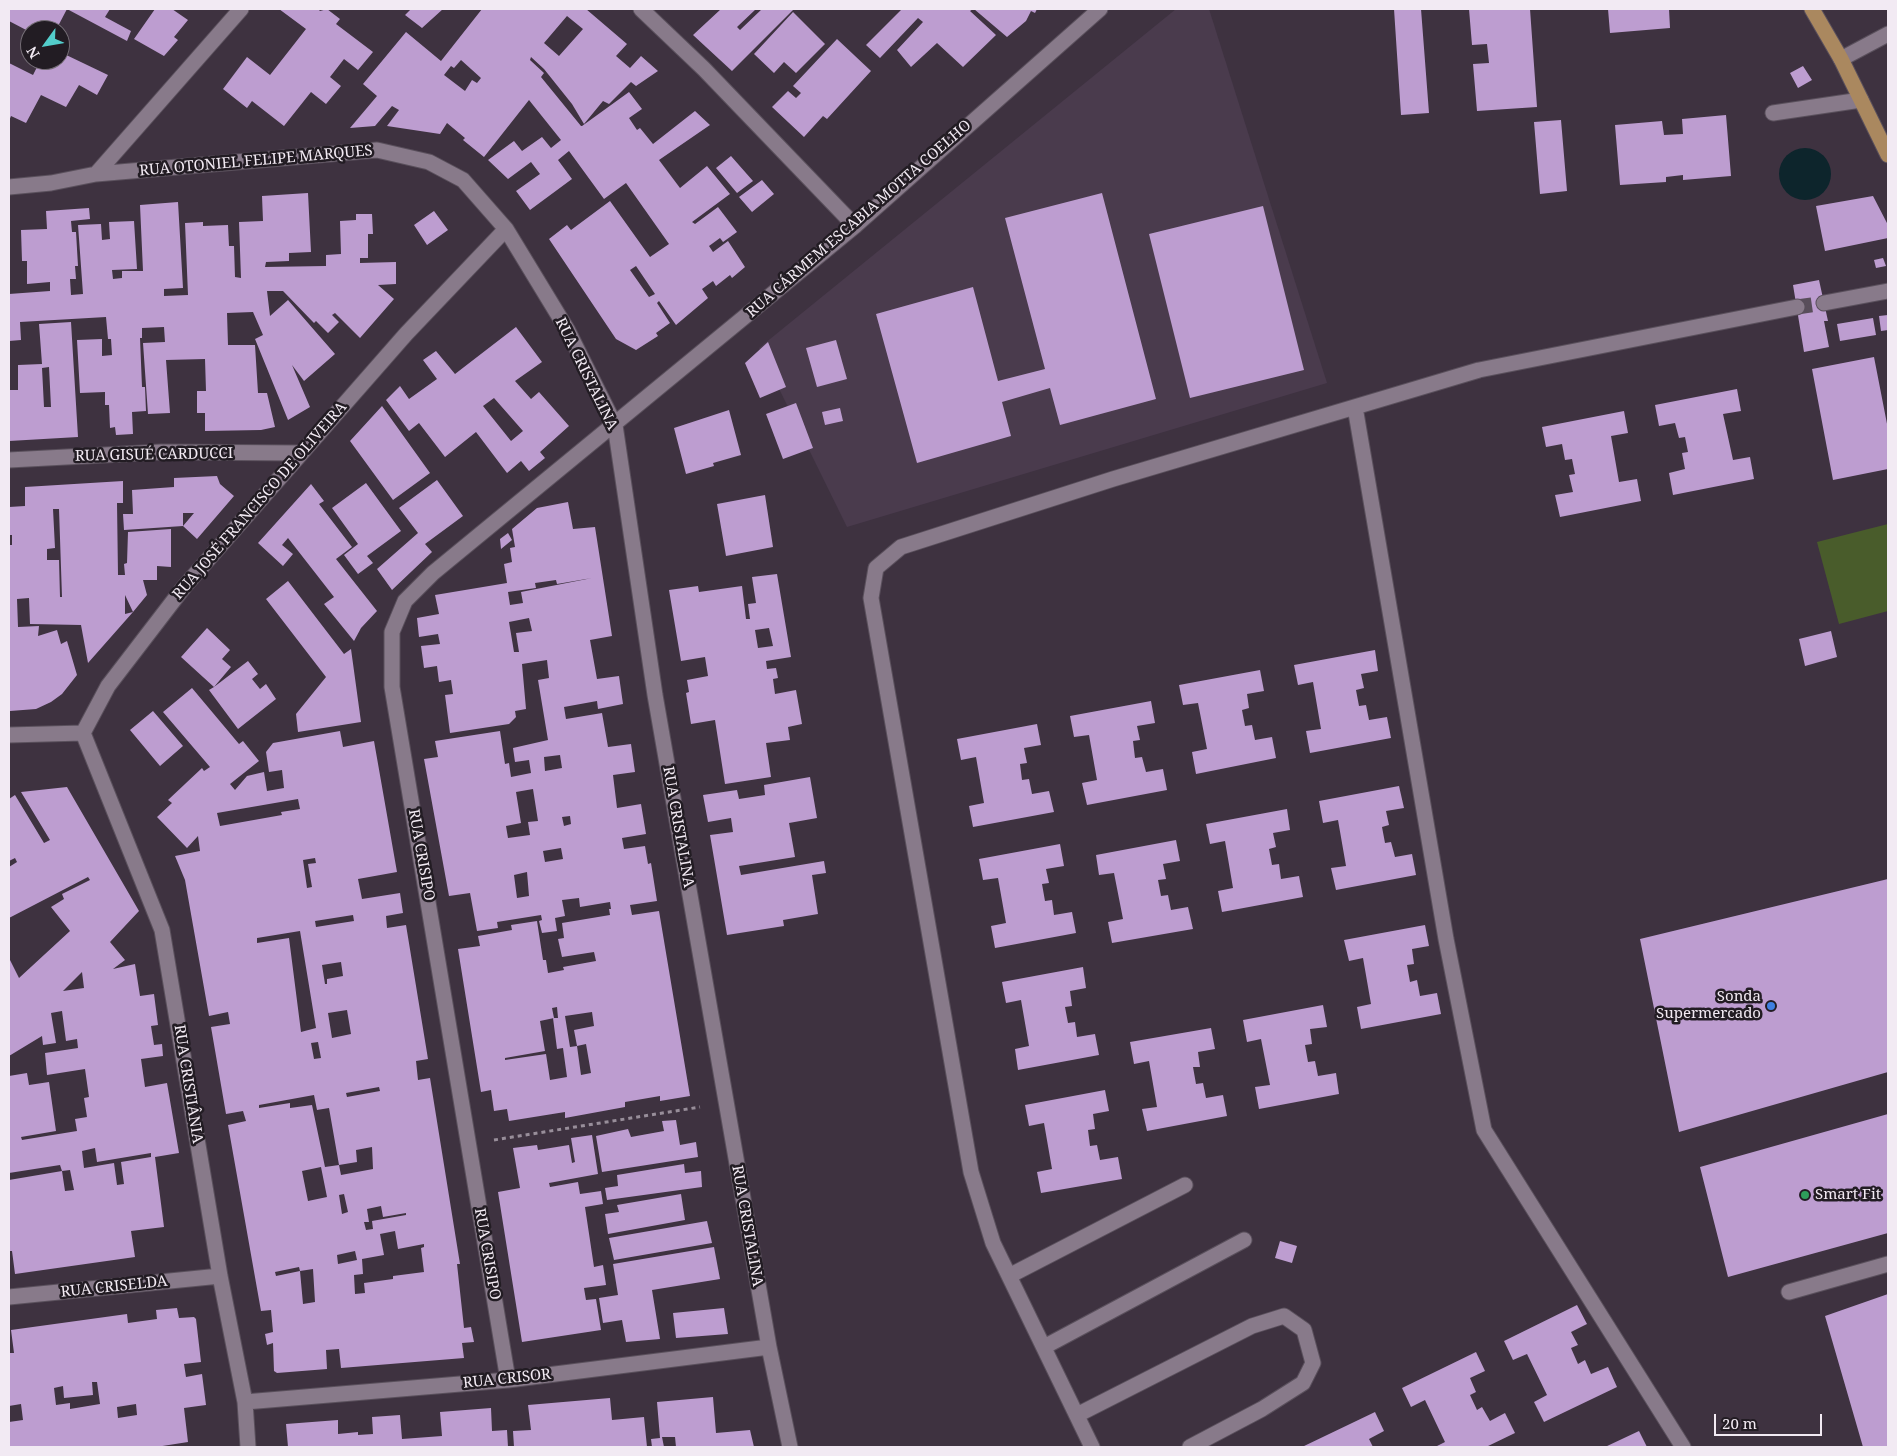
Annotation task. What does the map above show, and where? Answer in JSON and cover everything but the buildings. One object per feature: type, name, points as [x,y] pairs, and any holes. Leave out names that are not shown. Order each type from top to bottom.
[{"type":"main road","points":[[1812,9],[1841,59],[1888,155]]},
{"type":"street","points":[[96,174],[241,9]]},
{"type":"street","points":[[641,9],[704,68],[855,226]]},
{"type":"street","name":"RUA CÁRMEM ESCABIA MOTTA COELHO","points":[[615,425],[855,226],[1100,9]]},
{"type":"street","points":[[1841,59],[1888,34]]},
{"type":"street","points":[[1773,112],[1861,100]]},
{"type":"street","name":"RUA OTONIEL FELIPE MARQUES","points":[[9,187],[51,183],[96,174],[377,150],[429,162],[463,180],[506,229]]},
{"type":"street","name":"RUA CRISTALINA","points":[[506,229],[568,331],[615,425],[655,695],[769,1347],[790,1447]]},
{"type":"street","name":"RUA JOSÉ FRANCISCO DE OLIVEIRA","points":[[83,733],[108,686],[178,595],[300,453],[406,334],[506,229]]},
{"type":"street","points":[[1824,303],[1888,291]]},
{"type":"street","points":[[1092,1447],[993,1243],[971,1172],[871,598],[876,568],[901,547],[1113,479],[1496,366],[1797,308]]},
{"type":"street","points":[[1355,407],[1446,939],[1484,1130],[1683,1447]]},
{"type":"street","name":"RUA CRISIPO","points":[[508,1380],[392,687],[392,632],[405,601],[433,573],[615,425]]},
{"type":"street","name":"RUA GISUÉ CARDUCCI","points":[[9,460],[161,452],[300,453]]},
{"type":"street","points":[[9,735],[83,733]]},
{"type":"street","name":"RUA CRISTIÂNIA","points":[[83,733],[162,930],[220,1276],[245,1402],[248,1447]]},
{"type":"street","points":[[1009,1276],[1185,1185]]},
{"type":"street","points":[[1044,1346],[1244,1240]]},
{"type":"street","points":[[1789,1292],[1888,1264]]},
{"type":"street","name":"RUA CRISELDA","points":[[9,1297],[220,1276]]},
{"type":"street","points":[[1077,1415],[1252,1326],[1284,1316],[1304,1330],[1313,1363],[1303,1383],[1262,1409],[1190,1447]]},
{"type":"street","name":"RUA CRISOR","points":[[245,1402],[508,1380],[769,1347]]},
{"type":"path","points":[[468,1144],[726,1103]]},
{"type":"shaded area","points":[[1176,9],[1209,9],[1327,383],[847,527],[759,348]]},
{"type":"green space","points":[[1888,524],[1888,611],[1839,624],[1817,542]]},
{"type":"water","points":[[1805,148],[1815,150],[1823,156],[1829,164],[1831,174],[1829,184],[1823,192],[1815,198],[1805,200],[1795,198],[1787,192],[1781,184],[1779,174],[1781,164],[1787,156],[1795,150]]},
{"type":"tunnel","points":[[1797,307],[1824,303]]},
{"type":"place","name":"Sonda Supermercado","points":[[1771,1006]]},
{"type":"place","name":"Smart Fit","points":[[1805,1195]]}]
